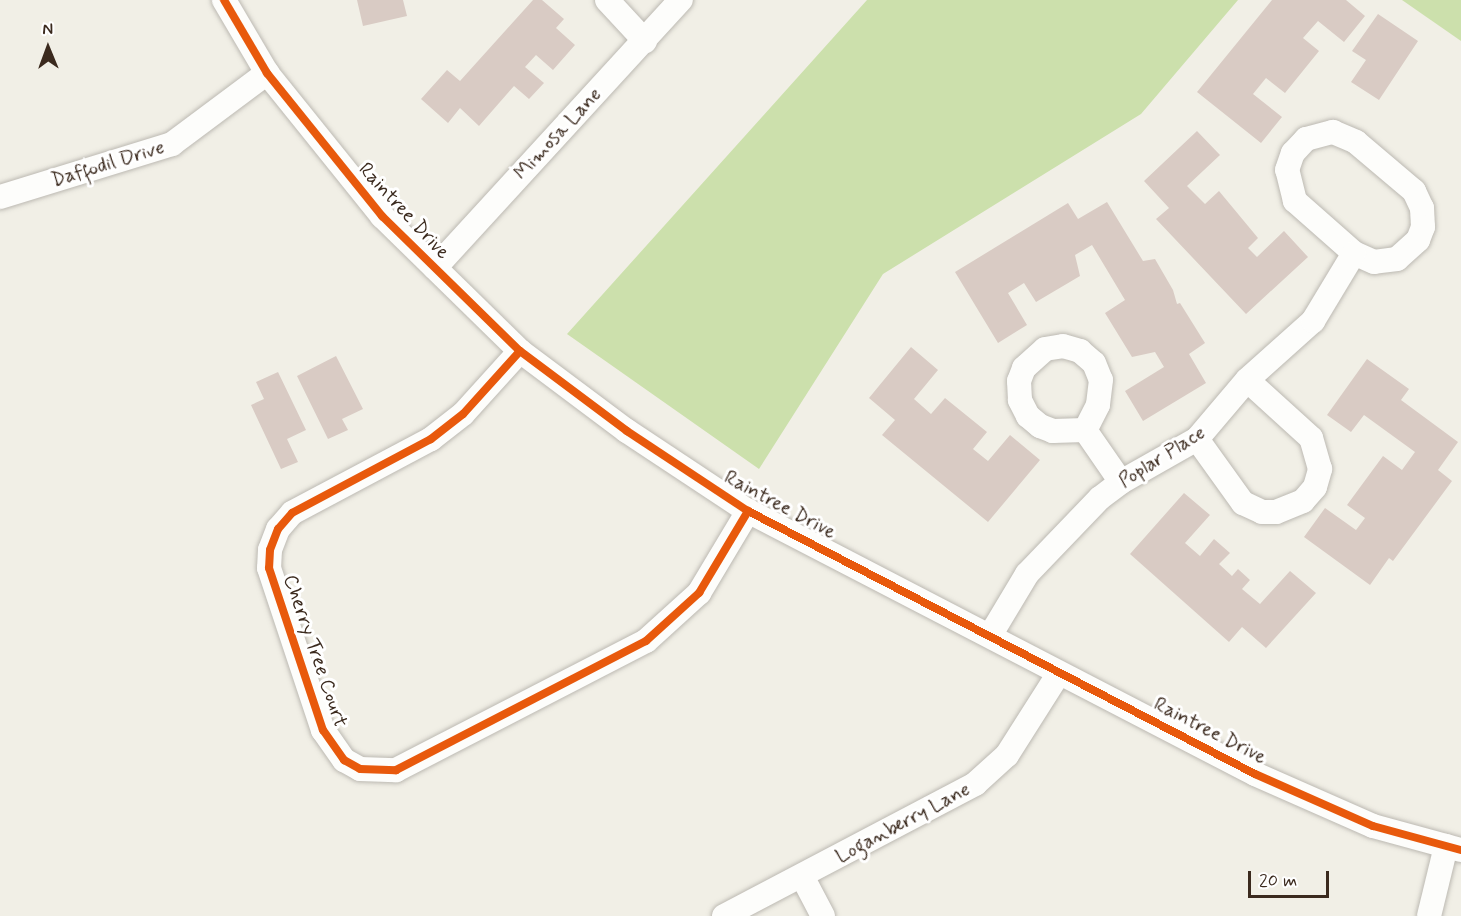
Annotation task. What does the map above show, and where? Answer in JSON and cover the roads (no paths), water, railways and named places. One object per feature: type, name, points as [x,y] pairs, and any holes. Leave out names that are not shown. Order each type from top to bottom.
[{"type":"street","name":"Raintree Drive","points":[[224,0],[267,73],[355,186],[520,351],[627,431],[748,511],[991,634],[1059,673],[1330,810],[1453,848]]},
{"type":"street","points":[[607,0],[645,41]]},
{"type":"street","name":"Mimosa Lane","points":[[435,268],[681,0]]},
{"type":"street","name":"Daffodil Drive","points":[[0,197],[172,144],[267,73]]},
{"type":"street","points":[[1333,132],[1356,142],[1414,191],[1422,208],[1423,227],[1409,251],[1384,262],[1354,253],[1295,201],[1287,183],[1287,170],[1293,153],[1319,134],[1333,132]]},
{"type":"street","name":"Poplar Place","points":[[991,634],[1027,574],[1121,482],[1197,438],[1247,380],[1312,321],[1354,253]]},
{"type":"street","name":"Cherry Tree Court","points":[[520,351],[463,414],[431,439],[292,513],[278,529],[270,550],[269,568],[323,730],[344,760],[360,769],[396,770],[646,641],[699,593],[748,511]]},
{"type":"street","points":[[1197,438],[1243,503],[1262,512],[1276,512],[1303,501],[1315,487],[1320,469],[1311,438],[1247,380]]},
{"type":"street","points":[[1085,430],[1121,482]]},
{"type":"street","name":"Loganberry Lane","points":[[724,916],[975,784],[1006,755],[1059,673]]},
{"type":"street","points":[[1429,916],[1453,848]]},
{"type":"street","points":[[802,876],[823,916]]}]
